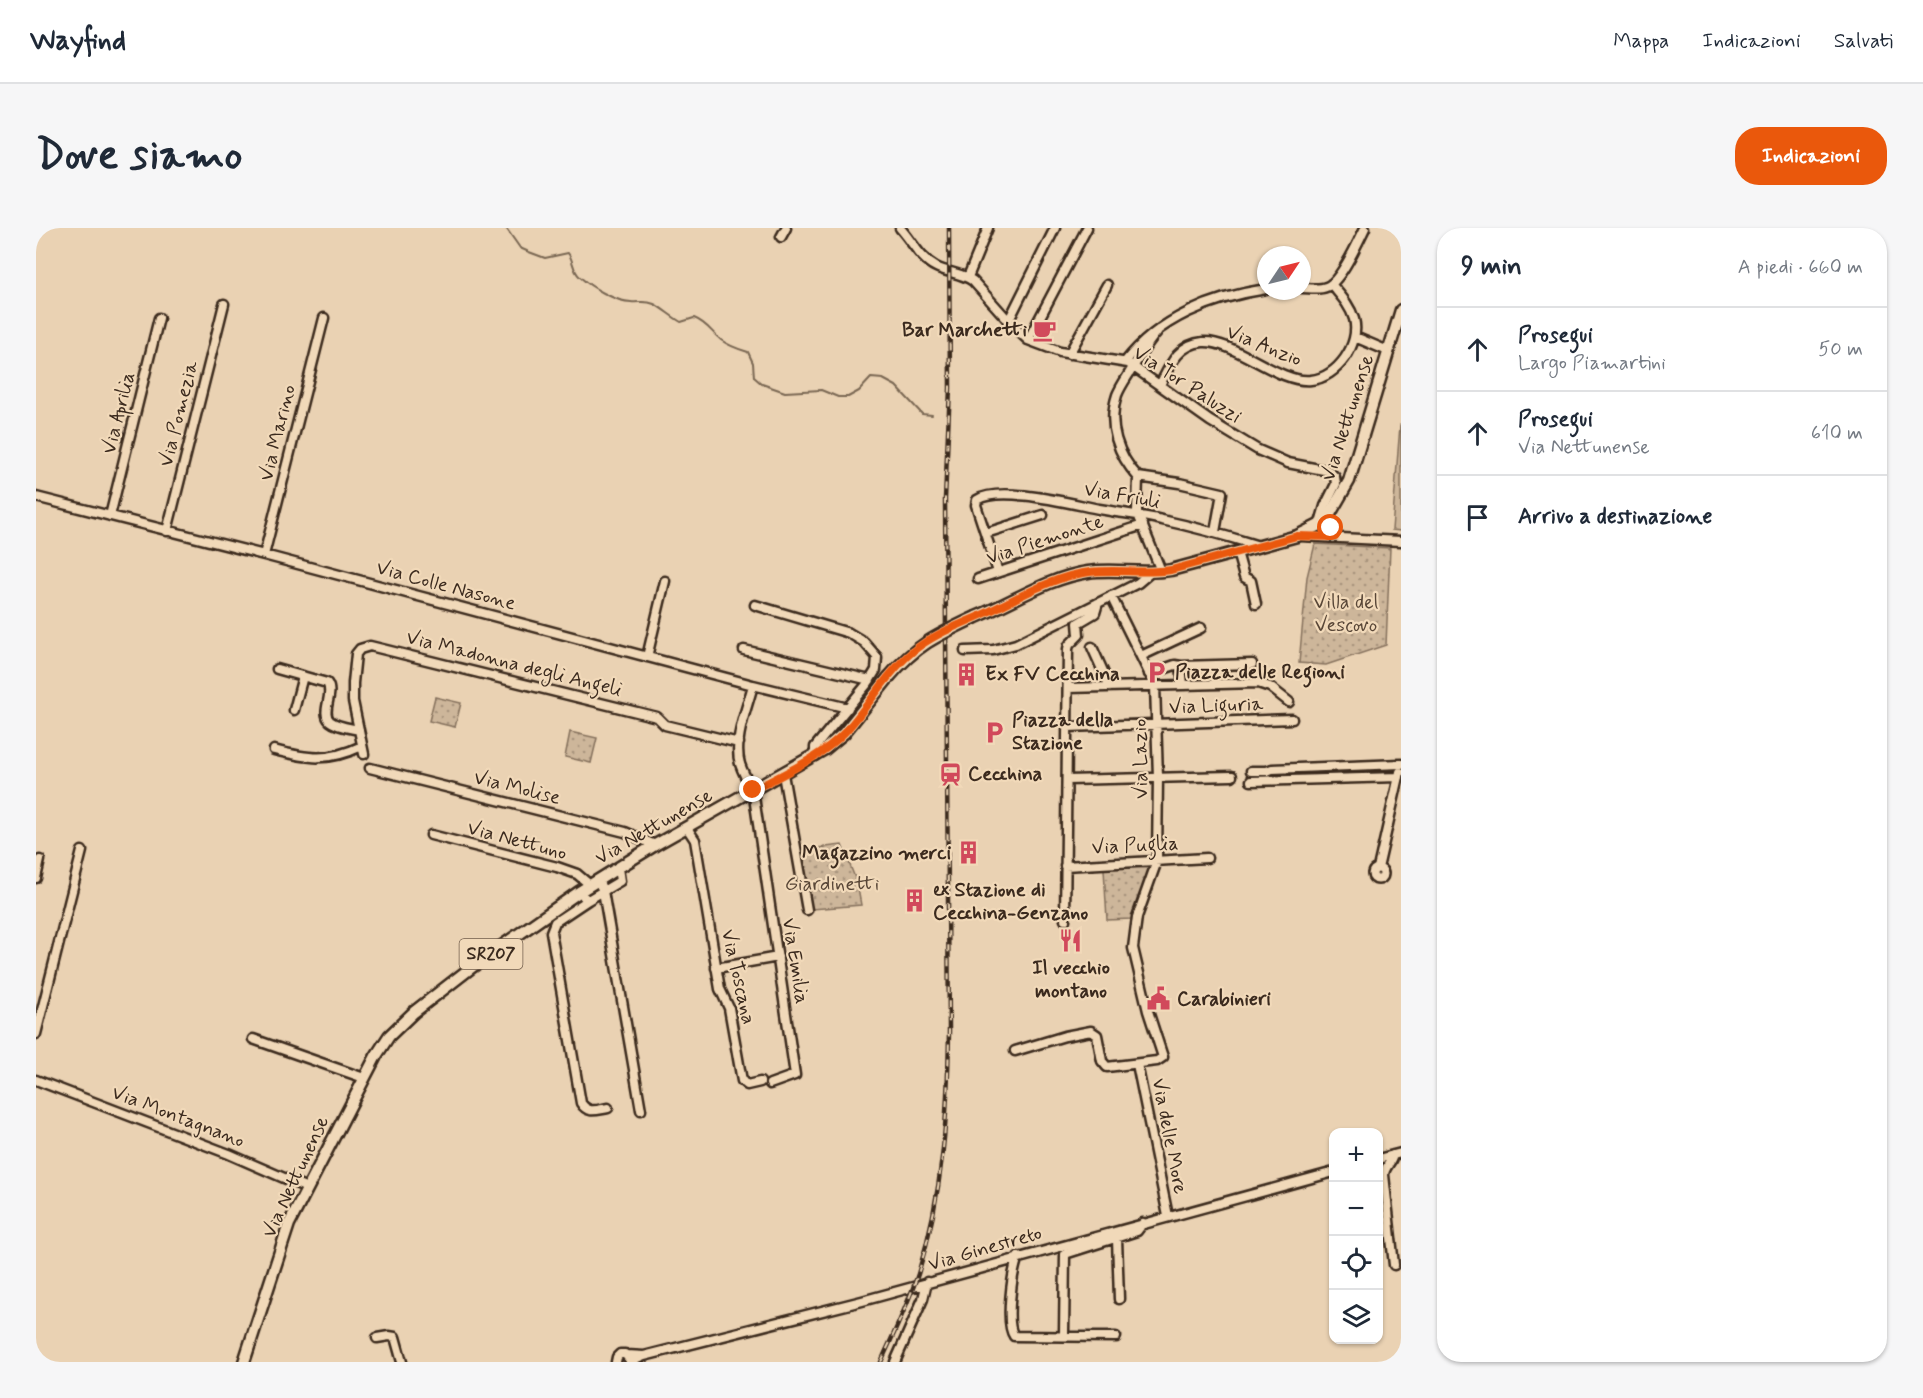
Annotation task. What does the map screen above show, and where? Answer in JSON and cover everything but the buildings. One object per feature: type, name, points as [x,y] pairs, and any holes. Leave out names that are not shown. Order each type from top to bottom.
[{"type":"main road","name":"Via Nettunense","points":[[244,1362],[287,1232],[307,1188],[386,1040],[410,1015],[579,892],[655,845],[815,756],[844,733],[889,677],[924,642],[1049,584],[1074,575],[1093,572],[1156,572],[1297,536],[1319,525],[1330,514],[1349,481],[1401,310]]},
{"type":"street","points":[[781,237],[786,228]]},
{"type":"street","name":"Via Tor Paluzzi","points":[[900,228],[922,256],[932,264],[968,277],[1028,340],[1051,350],[1125,362],[1134,366],[1210,421],[1258,450],[1288,463],[1327,470],[1335,477],[1336,484],[1319,525]]},
{"type":"street","points":[[968,277],[988,228]]},
{"type":"street","points":[[1009,320],[1055,228]]},
{"type":"street","points":[[1028,340],[1087,228]]},
{"type":"street","points":[[1311,288],[1324,288],[1331,284],[1343,269],[1365,228]]},
{"type":"street","points":[[1331,284],[1352,312],[1355,337],[1388,351]]},
{"type":"street","points":[[1069,354],[1107,285]]},
{"type":"street","points":[[1125,362],[1143,341],[1173,319],[1197,307],[1257,291]]},
{"type":"street","name":"Via Pomezia","points":[[167,531],[224,304]]},
{"type":"street","name":"Via Aprilia","points":[[110,516],[159,318]]},
{"type":"street","name":"Via Marino","points":[[264,555],[324,318]]},
{"type":"street","points":[[965,651],[993,650],[1011,646],[1156,572],[1136,504],[1138,477],[1120,451],[1114,423],[1116,397],[1156,332]]},
{"type":"street","name":"Via Anzio","points":[[1160,385],[1179,352],[1192,345],[1206,342],[1223,346],[1295,378],[1315,380],[1340,364],[1355,337]]},
{"type":"street","points":[[1138,477],[1222,493],[1215,532]]},
{"type":"street","name":"Via Friuli","points":[[986,533],[976,506],[977,500],[985,497],[1018,495],[1129,515],[1141,521],[1160,519],[1260,546]]},
{"type":"street","name":"Via Colle Nasone","points":[[36,497],[848,708]]},
{"type":"street","points":[[1330,514],[1331,528],[1335,537]]},
{"type":"street","points":[[998,572],[986,533],[1043,515]]},
{"type":"street","points":[[1129,515],[1133,529]]},
{"type":"street","name":"Via Piemonte","points":[[978,579],[1133,529],[1141,521]]},
{"type":"street","points":[[1297,536],[1401,541]]},
{"type":"street","points":[[1238,552],[1244,577],[1251,581],[1256,604]]},
{"type":"street","points":[[647,657],[665,581]]},
{"type":"street","name":"Via Lazio","points":[[1111,596],[1155,685],[1158,777],[1157,861],[1134,929]]},
{"type":"street","points":[[1065,920],[1068,647],[1079,635],[1078,623],[1095,613],[1098,603]]},
{"type":"street","points":[[755,605],[849,633],[860,639],[877,657],[878,664],[870,680],[815,747],[815,756]]},
{"type":"street","points":[[1141,656],[1201,628]]},
{"type":"street","name":"Via Madonna degli Angeli","points":[[274,750],[319,759],[363,750],[352,695],[355,656],[360,649],[373,645],[657,717],[665,725],[739,743]]},
{"type":"street","points":[[1092,647],[1110,687]]},
{"type":"street","points":[[744,650],[870,680]]},
{"type":"street","points":[[1149,674],[1176,665],[1252,664]]},
{"type":"street","points":[[1181,666],[1182,685]]},
{"type":"street","points":[[277,669],[326,683],[331,691],[327,713],[329,720],[359,730]]},
{"type":"street","points":[[294,710],[303,676]]},
{"type":"street","points":[[1068,688],[1260,683],[1272,688],[1289,702]]},
{"type":"street","points":[[753,685],[739,743],[741,767],[753,790]]},
{"type":"street","name":"Via Liguria","points":[[1068,727],[1292,719]]},
{"type":"street","points":[[1378,868],[1400,773],[1385,777],[1251,776],[1272,768],[1401,764]]},
{"type":"street","name":"Via Molise","points":[[369,768],[625,832],[655,845]]},
{"type":"street","points":[[783,774],[807,910]]},
{"type":"street","points":[[1067,780],[1232,776]]},
{"type":"street","points":[[1385,777],[1395,795]]},
{"type":"street","name":"Via Emilia","points":[[753,790],[795,1075],[770,1084]]},
{"type":"street","name":"Via Toscana","points":[[687,828],[695,840],[716,968],[721,992],[729,1008],[742,1081],[747,1085],[760,1082]]},
{"type":"street","name":"Via Nettuno","points":[[431,835],[557,867],[594,883]]},
{"type":"street","points":[[36,1034],[82,851]]},
{"type":"street","name":"Via Puglia","points":[[1065,866],[1207,858]]},
{"type":"street","points":[[36,878],[40,860]]},
{"type":"street","points":[[608,1108],[591,1111],[581,1102],[551,932],[555,922],[620,881],[618,868]]},
{"type":"street","points":[[594,883],[603,891],[641,1110]]},
{"type":"street","points":[[579,892],[588,900]]},
{"type":"street","name":"Via delle More","points":[[1015,1051],[1060,1037],[1091,1031],[1097,1036],[1105,1066],[1110,1068],[1159,1060],[1163,1055],[1150,1018],[1135,961],[1134,929]]},
{"type":"street","points":[[716,968],[778,957]]},
{"type":"street","points":[[254,1040],[364,1078]]},
{"type":"street","name":"Via delle More","points":[[1137,1064],[1168,1216]]},
{"type":"street","name":"Via Montagnano","points":[[36,1080],[229,1154],[307,1188]]},
{"type":"street","points":[[1394,1265],[1384,1175],[1385,1168],[1397,1154]]},
{"type":"street","name":"Via Ginestreto","points":[[629,1360],[771,1325],[1143,1222],[1329,1173]]},
{"type":"street","points":[[1064,1334],[1065,1254],[1138,1231],[1143,1222]]},
{"type":"street","points":[[1117,1238],[1119,1299]]},
{"type":"street","points":[[1018,1257],[1013,1270],[1011,1294],[1010,1327],[1014,1336],[1116,1337]]},
{"type":"street","points":[[896,1362],[923,1299],[927,1282]]},
{"type":"street","points":[[377,1338],[391,1335],[395,1337],[402,1362]]},
{"type":"street","points":[[615,1361],[620,1354],[629,1360]]},
{"type":"green space","points":[[1401,425],[1401,531],[1392,530]]},
{"type":"green space","name":"Villa del Vescovo","points":[[1315,544],[1390,548],[1386,645],[1326,665],[1299,663],[1307,577]]},
{"type":"green space","points":[[435,697],[461,703],[455,727],[429,721]]},
{"type":"green space","points":[[570,732],[597,738],[591,763],[565,757]]},
{"type":"green space","name":"Giardinetti","points":[[842,845],[857,883],[861,905],[812,909],[801,850]]},
{"type":"green space","points":[[1148,868],[1150,871],[1131,919],[1107,920],[1104,869]]},
{"type":"waterway","points":[[506,228],[520,248],[529,252],[545,258],[568,253],[580,277],[611,297],[625,301],[651,303],[681,322],[694,318],[698,320],[724,342],[748,352],[753,363],[754,377],[762,384],[785,392],[821,390],[838,397],[848,397],[859,391],[871,378],[883,379],[896,386],[922,414],[932,415]]},
{"type":"railway","points":[[881,1362],[910,1296],[926,1244],[939,1184],[947,1092],[949,1030],[945,499],[950,388],[949,228]]},
{"type":"place","name":"Bar Marchetti","points":[[1045,330]]},
{"type":"place","name":"Piazza delle Regioni","points":[[1157,672]]},
{"type":"place","name":"Ex FV Cecchina","points":[[967,674]]},
{"type":"place","name":"Piazza della Stazione","points":[[994,732]]},
{"type":"place","name":"Cecchina","points":[[950,774]]},
{"type":"place","name":"Magazzino merci","points":[[969,853]]},
{"type":"place","name":"ex Stazione di Cecchina-Genzano","points":[[915,901]]},
{"type":"place","name":"Il vecchio montano","points":[[1071,940]]},
{"type":"place","name":"Carabinieri","points":[[1159,999]]},
{"type":"route","points":[[753,790],[815,756],[834,742],[861,714],[903,660],[920,646],[938,635],[1043,587],[1088,572],[1171,570],[1297,536],[1335,537],[1331,528]]}]
